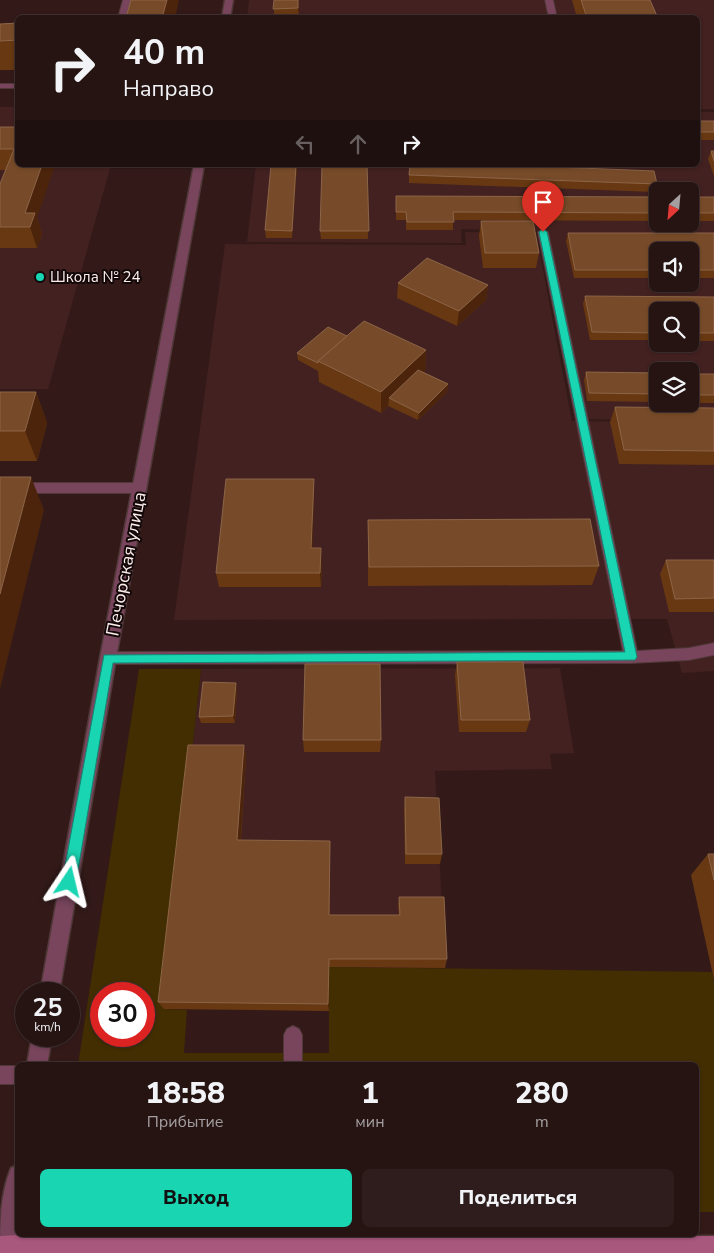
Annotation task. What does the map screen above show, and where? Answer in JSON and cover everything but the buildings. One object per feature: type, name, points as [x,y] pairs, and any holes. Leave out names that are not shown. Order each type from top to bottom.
[{"type":"main road","points":[[2,1247],[61,1243],[295,1241],[332,1251],[714,1248]]},
{"type":"street","points":[[227,15],[230,0]]},
{"type":"street","name":"Печорская улица","points":[[51,982],[108,658],[199,167]]},
{"type":"street","points":[[37,1062],[40,1047]]},
{"type":"street","points":[[2,1247],[15,1188]]},
{"type":"lane","points":[[123,15],[127,0]]},
{"type":"lane","points":[[549,0],[553,15]]},
{"type":"lane","points":[[0,86],[15,86]]},
{"type":"lane","points":[[543,232],[631,657]]},
{"type":"lane","points":[[0,488],[140,488]]},
{"type":"lane","points":[[108,658],[631,657],[689,654],[714,650]]},
{"type":"lane","points":[[293,1035],[293,1062]]},
{"type":"lane","points":[[0,1076],[15,1075]]},
{"type":"shaded area","points":[[249,0],[714,0],[714,109],[700,109],[700,15],[247,15]]},
{"type":"shaded area","name":"Школа № 24","points":[[0,107],[15,107],[15,167],[110,167],[48,389],[0,389]]},
{"type":"shaded area","points":[[700,112],[714,112],[714,422],[587,419],[547,231],[461,229],[462,243],[247,242],[256,167],[700,167]]},
{"type":"shaded area","points":[[465,232],[536,233],[572,421],[714,423],[714,671],[682,673],[667,619],[174,620],[225,244],[466,245]]},
{"type":"shaded area","points":[[560,668],[574,753],[550,754],[552,769],[435,771],[445,968],[329,967],[329,1011],[164,1009],[201,669]]},
{"type":"shaded area","points":[[139,669],[201,669],[164,1009],[187,1010],[184,1053],[329,1053],[329,967],[712,972],[714,981],[714,1212],[699,1212],[699,1062],[78,1062],[90,987],[90,1047],[155,1047],[155,982],[91,982]]},
{"type":"place","name":"Школа № 24","points":[[40,277]]},
{"type":"route","points":[[69,882],[108,658],[631,657],[543,232]]}]
